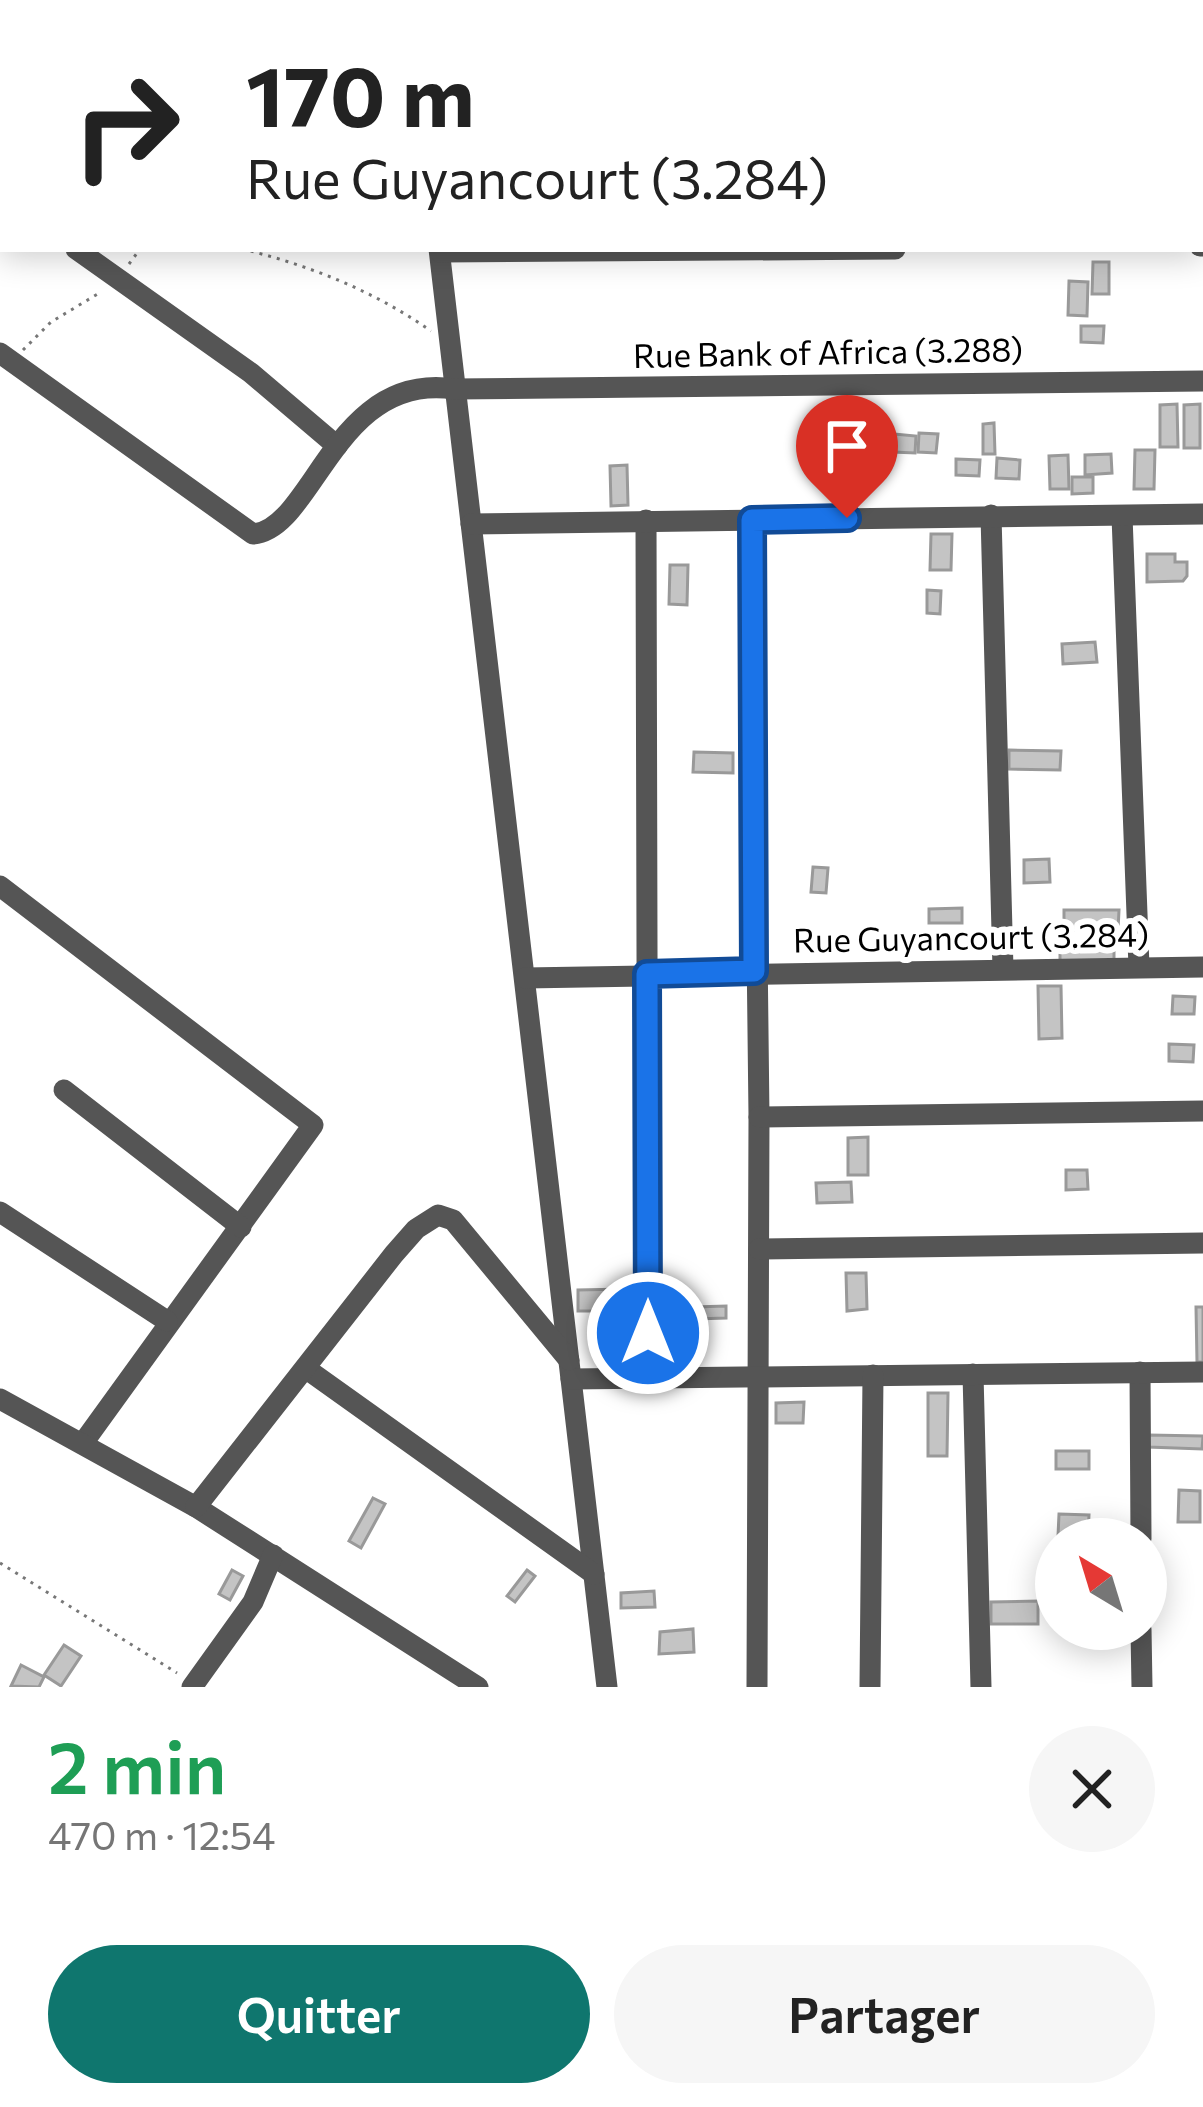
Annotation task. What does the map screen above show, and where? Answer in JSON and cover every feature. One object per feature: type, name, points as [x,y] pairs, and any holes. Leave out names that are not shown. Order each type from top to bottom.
[{"type":"street","points":[[80,252],[251,373],[337,446]]},
{"type":"street","points":[[439,252],[607,1687]]},
{"type":"street","name":"Rue Bank of Africa (3.288)","points":[[8,357],[254,534],[267,533],[279,522],[337,446],[399,392],[422,384],[454,389],[1203,381]]},
{"type":"street","points":[[471,524],[1203,514]]},
{"type":"street","points":[[991,515],[1004,969]]},
{"type":"street","points":[[1122,516],[1139,967]]},
{"type":"street","points":[[646,520],[648,1378]]},
{"type":"street","points":[[752,520],[759,1117],[757,1687]]},
{"type":"street","points":[[0,886],[313,1125],[166,1321],[83,1443]]},
{"type":"street","name":"Rue Guyancourt (3.284)","points":[[524,978],[1203,967]]},
{"type":"street","points":[[64,1090],[241,1227]]},
{"type":"street","points":[[759,1117],[1203,1111]]},
{"type":"street","points":[[0,1212],[166,1321]]},
{"type":"street","points":[[196,1507],[416,1228],[445,1214],[570,1369],[648,1378],[1203,1372]]},
{"type":"street","points":[[759,1249],[1203,1244]]},
{"type":"street","points":[[308,1370],[594,1574]]},
{"type":"street","points":[[1140,1372],[1141,1518]]},
{"type":"street","points":[[973,1374],[981,1687]]},
{"type":"street","points":[[870,1687],[873,1376]]},
{"type":"street","points":[[0,1399],[196,1507],[478,1687]]},
{"type":"street","points":[[193,1685],[253,1602],[273,1555]]},
{"type":"street","points":[[1141,1650],[1142,1687]]},
{"type":"path","points":[[254,252],[391,303],[450,344]]},
{"type":"path","points":[[8,357],[51,322],[116,282]]},
{"type":"path","points":[[0,1563],[193,1685]]},
{"type":"building","points":[[1093,262],[1109,262],[1109,294],[1092,294]]},
{"type":"building","points":[[1069,281],[1088,282],[1087,316],[1068,315]]},
{"type":"building","points":[[1081,326],[1104,326],[1103,343],[1081,342]]},
{"type":"building","points":[[1177,404],[1178,447],[1160,447],[1160,405]]},
{"type":"building","points":[[1200,404],[1200,448],[1184,448],[1184,405]]},
{"type":"building","points":[[994,423],[995,454],[983,454],[983,424]]},
{"type":"building","points":[[919,433],[938,434],[936,453],[918,452]]},
{"type":"building","points":[[894,434],[916,436],[915,453],[893,452]]},
{"type":"building","points":[[1135,450],[1155,450],[1154,489],[1134,489]]},
{"type":"building","points":[[1111,454],[1112,473],[1085,475],[1085,455]]},
{"type":"building","points":[[1068,455],[1069,489],[1050,489],[1049,456]]},
{"type":"building","points":[[997,458],[1020,460],[1019,479],[996,478]]},
{"type":"building","points":[[956,459],[980,460],[979,476],[956,475]]},
{"type":"building","points":[[627,465],[628,505],[611,506],[610,466]]},
{"type":"building","points":[[1072,477],[1093,477],[1093,493],[1072,494]]},
{"type":"building","points":[[931,534],[952,534],[951,570],[930,570]]},
{"type":"building","points":[[1147,554],[1175,554],[1175,562],[1187,562],[1187,576],[1183,581],[1147,582]]},
{"type":"building","points":[[670,565],[688,565],[687,605],[669,604]]},
{"type":"building","points":[[927,590],[941,591],[940,614],[927,613]]},
{"type":"building","points":[[1095,642],[1097,662],[1063,664],[1062,644]]},
{"type":"building","points":[[1009,750],[1061,751],[1060,770],[1009,769]]},
{"type":"building","points":[[694,752],[733,753],[733,773],[693,772]]},
{"type":"building","points":[[1049,859],[1050,882],[1024,883],[1024,860]]},
{"type":"building","points":[[813,867],[828,868],[826,893],[811,892]]},
{"type":"building","points":[[962,908],[962,923],[929,923],[929,909]]},
{"type":"building","points":[[1064,910],[1119,910],[1118,931],[1064,930]]},
{"type":"building","points":[[1060,945],[1114,946],[1114,963],[1060,963]]},
{"type":"building","points":[[1038,986],[1061,986],[1062,1038],[1039,1039]]},
{"type":"building","points":[[1173,996],[1195,997],[1194,1014],[1172,1014]]},
{"type":"building","points":[[1169,1044],[1194,1045],[1193,1062],[1169,1061]]},
{"type":"building","points":[[868,1137],[868,1175],[848,1175],[848,1138]]},
{"type":"building","points":[[1066,1170],[1087,1170],[1088,1189],[1066,1190]]},
{"type":"building","points":[[851,1182],[852,1202],[817,1203],[816,1183]]},
{"type":"building","points":[[846,1273],[866,1273],[867,1309],[847,1311]]},
{"type":"building","points":[[625,1289],[625,1311],[578,1311],[578,1290]]},
{"type":"building","points":[[726,1306],[726,1318],[695,1319],[694,1307]]},
{"type":"building","points":[[1196,1307],[1203,1307],[1203,1362],[1197,1362]]},
{"type":"building","points":[[928,1393],[948,1393],[947,1456],[928,1456]]},
{"type":"building","points":[[804,1402],[803,1423],[776,1423],[776,1403]]},
{"type":"building","points":[[1148,1435],[1203,1436],[1202,1449],[1148,1447]]},
{"type":"building","points":[[1056,1451],[1089,1451],[1089,1469],[1056,1469]]},
{"type":"building","points":[[1179,1490],[1200,1491],[1200,1522],[1178,1522]]},
{"type":"building","points":[[373,1498],[385,1504],[361,1548],[349,1541]]},
{"type":"building","points":[[1059,1514],[1089,1515],[1089,1518],[1059,1518]]},
{"type":"building","points":[[232,1570],[243,1576],[230,1600],[219,1594]]},
{"type":"building","points":[[527,1570],[535,1576],[515,1602],[507,1596]]},
{"type":"building","points":[[654,1591],[655,1607],[621,1608],[621,1593]]},
{"type":"building","points":[[1035,1601],[1035,1624],[991,1624],[991,1602]]},
{"type":"building","points":[[693,1629],[694,1652],[659,1654],[660,1632]]},
{"type":"building","points":[[64,1645],[81,1656],[61,1686],[44,1675]]},
{"type":"building","points":[[21,1665],[44,1677],[39,1687],[11,1686]]},
{"type":"route","points":[[648,1333],[647,974],[754,971],[752,520],[847,518]]}]
